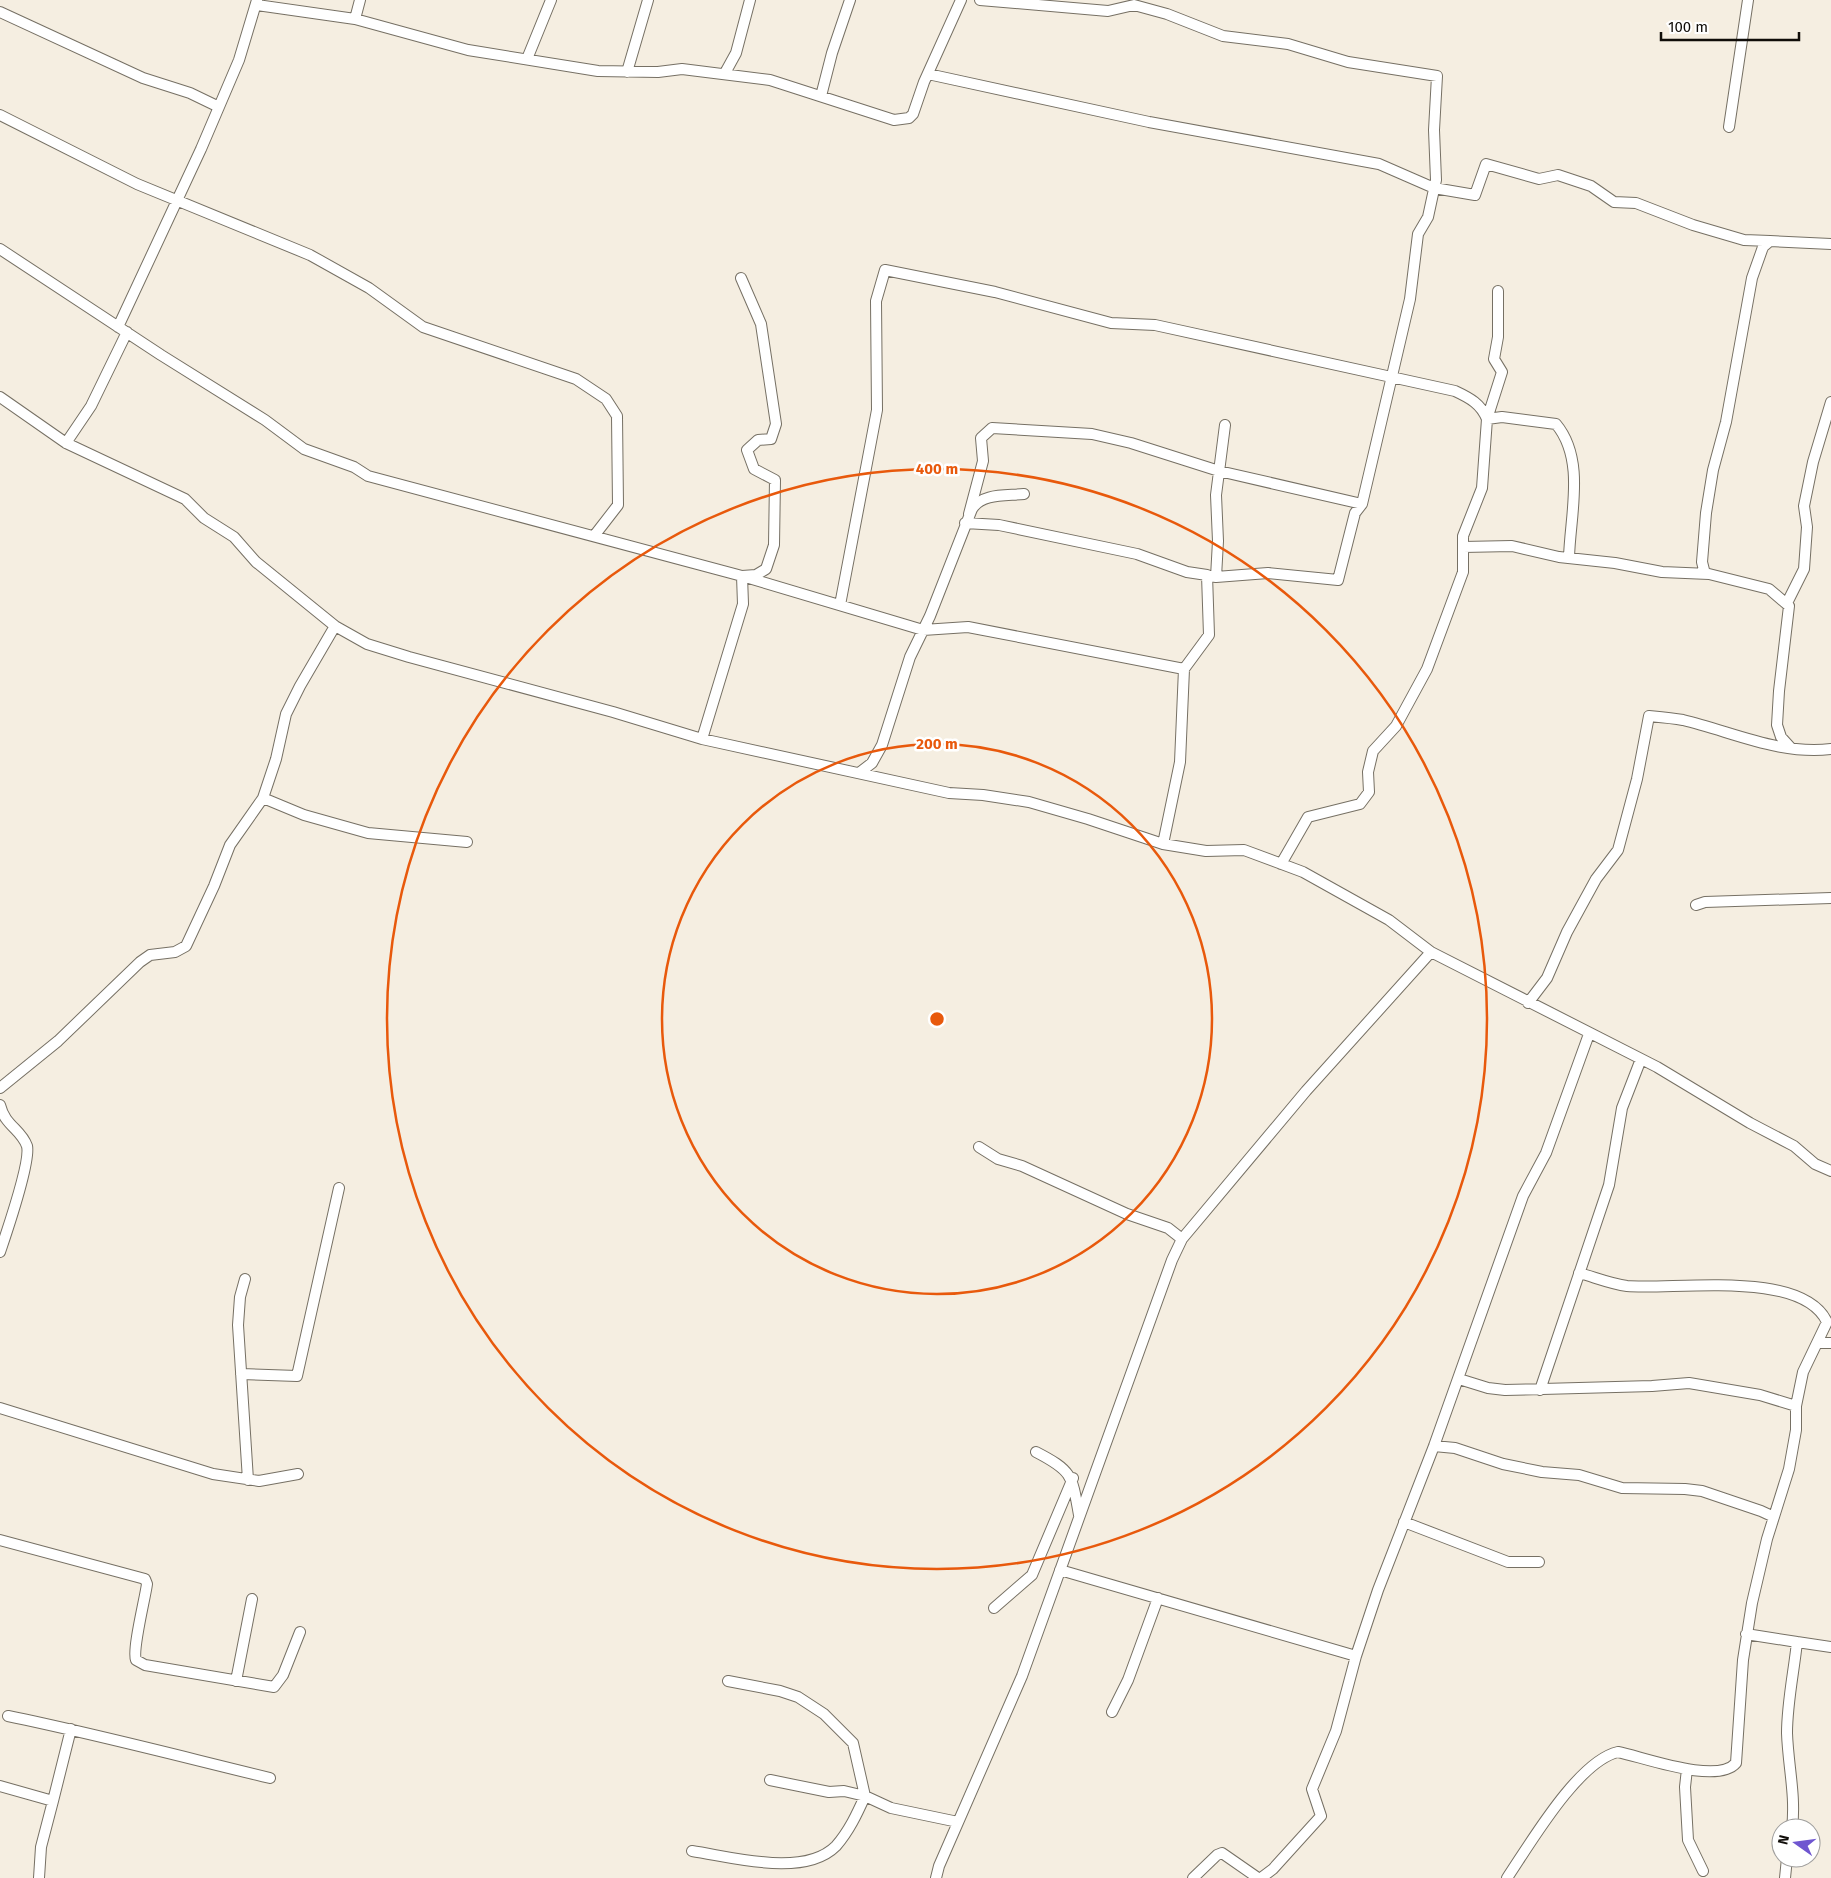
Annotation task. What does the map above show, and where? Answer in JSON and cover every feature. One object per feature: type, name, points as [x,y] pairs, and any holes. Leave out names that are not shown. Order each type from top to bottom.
[{"type":"street","points":[[356,19],[360,0]]},
{"type":"street","points":[[527,58],[552,0]]},
{"type":"street","points":[[627,72],[640,22],[648,0]]},
{"type":"street","points":[[726,73],[738,47],[750,0]]},
{"type":"street","points":[[821,96],[832,54],[850,0]]},
{"type":"street","points":[[118,327],[175,201],[202,149],[239,60],[257,2],[356,19],[450,46],[598,71],[627,72],[682,69],[726,73],[787,84],[878,115],[902,120],[913,114],[928,74],[961,0]]},
{"type":"street","points":[[967,518],[1137,554],[1187,572],[1211,576],[1268,574],[1338,580],[1355,513],[1362,504],[1410,300],[1418,234],[1428,217],[1434,188],[1437,76],[1348,62],[1288,44],[1223,36],[1134,3],[1108,11],[980,0]]},
{"type":"street","points":[[1729,127],[1748,0]]},
{"type":"street","points":[[0,12],[144,78],[190,93],[219,107]]},
{"type":"street","points":[[928,74],[1149,122],[1379,164],[1434,188],[1475,195],[1486,164],[1539,179],[1558,175],[1591,186],[1614,202],[1636,203],[1693,225],[1744,240],[1831,244]]},
{"type":"street","points":[[0,115],[32,133],[175,201],[226,219],[270,240],[310,255],[369,288],[423,327],[576,379],[606,399],[617,416],[618,505],[594,536]]},
{"type":"street","points":[[1704,574],[1702,562],[1706,513],[1713,470],[1726,422],[1752,278],[1763,247],[1770,241]]},
{"type":"street","points":[[0,249],[118,327],[265,420],[304,449],[354,467],[368,476],[742,576],[923,630],[968,627],[1184,669]]},
{"type":"street","points":[[840,605],[877,410],[876,301],[885,270],[994,292],[1111,323],[1155,325],[1455,391],[1470,397],[1483,409],[1487,420]]},
{"type":"street","points":[[741,278],[761,324],[776,424],[771,439],[758,440],[747,450],[754,469],[775,480],[773,551],[766,569],[756,574],[742,576]]},
{"type":"street","points":[[1282,864],[1308,817],[1360,804],[1368,792],[1368,772],[1373,750],[1396,726],[1427,670],[1463,572],[1463,536],[1482,488],[1487,420],[1502,372],[1494,359],[1498,337],[1498,291]]},
{"type":"street","points":[[66,443],[91,406],[127,332]]},
{"type":"street","points":[[0,397],[66,443],[185,499],[204,518],[234,537],[256,562],[335,626],[367,644],[622,714],[702,739],[949,794],[983,795],[1029,802],[1088,818],[1162,844],[1206,851],[1244,850],[1303,872],[1389,920],[1431,952],[1641,1059],[1794,1146],[1815,1164],[1831,1171]]},
{"type":"street","points":[[1786,603],[1804,569],[1808,527],[1804,506],[1831,402]]},
{"type":"street","points":[[1487,420],[1502,417],[1556,424],[1564,434],[1573,470],[1574,512],[1569,558]]},
{"type":"street","points":[[1162,844],[1180,762],[1184,669],[1209,635],[1211,576],[1218,541],[1216,495],[1225,425]]},
{"type":"street","points":[[859,773],[872,763],[882,746],[901,682],[967,518],[983,461],[980,438],[992,428],[1092,434],[1131,443],[1220,471],[1362,504]]},
{"type":"street","points":[[967,518],[978,501],[985,498],[1024,494]]},
{"type":"street","points":[[1463,547],[1512,546],[1569,558],[1615,563],[1662,572],[1704,574],[1769,589],[1790,606],[1778,691],[1777,725],[1781,737],[1791,748]]},
{"type":"street","points":[[702,739],[743,604],[742,576]]},
{"type":"street","points":[[0,1088],[58,1041],[140,962],[150,955],[175,952],[186,946],[214,886],[230,845],[263,798],[291,704],[335,626]]},
{"type":"street","points":[[1528,1003],[1547,978],[1567,932],[1596,879],[1618,850],[1637,779],[1648,716],[1682,720],[1748,740],[1791,748],[1831,749]]},
{"type":"street","points":[[872,763],[877,777]]},
{"type":"street","points":[[263,798],[304,815],[368,833],[467,842]]},
{"type":"street","points":[[1696,906],[1705,902],[1831,898]]},
{"type":"street","points":[[936,1878],[958,1822],[1019,1684],[1172,1260],[1182,1239],[1306,1091],[1431,952]]},
{"type":"street","points":[[1193,1878],[1220,1853],[1259,1878],[1273,1870],[1321,1816],[1312,1789],[1336,1731],[1356,1656],[1404,1522],[1459,1379],[1523,1196],[1546,1153],[1589,1034]]},
{"type":"street","points":[[1540,1390],[1578,1272],[1609,1185],[1622,1108],[1641,1059]]},
{"type":"street","points":[[0,1105],[2,1115],[20,1135],[28,1152],[0,1252]]},
{"type":"street","points":[[979,1147],[998,1158],[1022,1166],[1127,1214],[1168,1228],[1182,1239]]},
{"type":"street","points":[[241,1374],[297,1376],[339,1188]]},
{"type":"street","points":[[1507,1878],[1576,1780],[1607,1754],[1618,1752],[1687,1769],[1714,1772],[1732,1767],[1736,1763],[1746,1634],[1752,1603],[1793,1449],[1796,1406],[1806,1363],[1827,1322],[1823,1314],[1791,1295],[1772,1290],[1721,1284],[1626,1286],[1578,1272]]},
{"type":"street","points":[[245,1279],[238,1311],[248,1480]]},
{"type":"street","points":[[1817,1343],[1830,1343],[1824,1331]]},
{"type":"street","points":[[1459,1379],[1497,1390],[1540,1390],[1689,1382],[1760,1395],[1796,1406]]},
{"type":"street","points":[[0,1408],[213,1474],[248,1480],[275,1479],[298,1474]]},
{"type":"street","points":[[1434,1446],[1455,1448],[1496,1462],[1542,1472],[1579,1475],[1622,1488],[1702,1491],[1761,1510],[1774,1517]]},
{"type":"street","points":[[1036,1452],[1060,1464],[1072,1478],[1080,1516]]},
{"type":"street","points":[[994,1608],[1032,1575],[1072,1478]]},
{"type":"street","points":[[1404,1522],[1508,1562],[1539,1562]]},
{"type":"street","points":[[0,1540],[145,1579],[147,1584],[142,1618],[134,1650],[136,1660],[144,1665],[274,1687],[284,1675],[300,1632]]},
{"type":"street","points":[[1060,1570],[1356,1656]]},
{"type":"street","points":[[1112,1712],[1128,1680],[1158,1598]]},
{"type":"street","points":[[236,1681],[252,1599]]},
{"type":"street","points":[[1746,1634],[1831,1647]]},
{"type":"street","points":[[1792,1818],[1793,1792],[1788,1747],[1788,1718],[1797,1642]]},
{"type":"street","points":[[692,1851],[767,1864],[800,1864],[816,1860],[835,1847],[852,1825],[865,1796],[853,1743],[824,1714],[798,1697],[780,1691],[728,1682]]},
{"type":"street","points":[[8,1716],[71,1729],[270,1778]]},
{"type":"street","points":[[39,1878],[41,1847],[71,1729]]},
{"type":"street","points":[[1687,1769],[1685,1787],[1688,1840],[1703,1871]]},
{"type":"street","points":[[770,1780],[829,1792],[844,1791],[865,1796],[891,1808],[958,1822]]},
{"type":"street","points":[[0,1786],[53,1801]]}]
